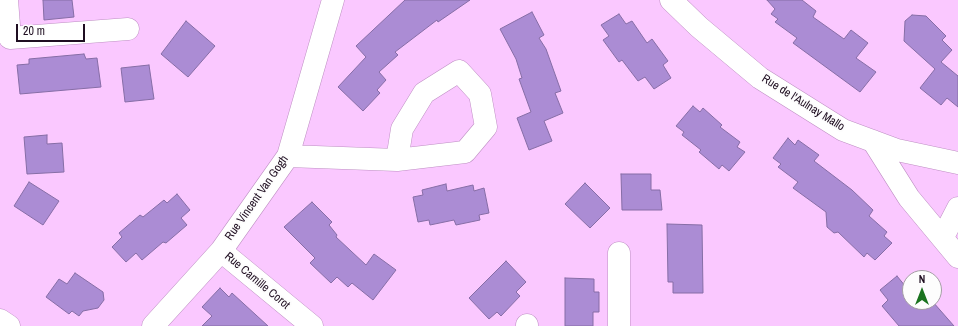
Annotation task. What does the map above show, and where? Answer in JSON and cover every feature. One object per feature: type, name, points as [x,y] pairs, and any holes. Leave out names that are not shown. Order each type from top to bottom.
[{"type":"street","points":[[0,0],[6,0],[10,38],[128,29]]},
{"type":"street","name":"Rue Vincent Van Gogh","points":[[153,326],[221,251],[288,156],[312,78],[333,0]]},
{"type":"street","name":"Rue de l'Aulnay Mallo","points":[[671,0],[698,27],[760,78],[843,130],[897,150],[958,163]]},
{"type":"street","points":[[288,156],[396,160],[465,152],[486,127],[480,94],[459,72],[424,93],[402,128],[396,160]]},
{"type":"street","points":[[873,141],[909,198],[943,237],[958,257]]},
{"type":"street","points":[[943,237],[958,208]]},
{"type":"street","name":"Rue Camille Corot","points":[[221,251],[312,326]]},
{"type":"street","points":[[619,253],[619,326]]},
{"type":"street","points":[[0,320],[10,326]]},
{"type":"building","points":[[43,0],[72,0],[74,17],[44,20]]},
{"type":"building","points":[[405,0],[470,0],[438,22],[437,20],[395,52],[398,55],[379,72],[386,80],[377,90],[380,93],[363,111],[338,87],[366,57],[356,46]]},
{"type":"building","points":[[767,0],[802,0],[816,11],[813,17],[844,39],[851,30],[868,43],[856,58],[876,72],[860,92],[793,43],[797,38],[775,22],[778,19],[771,14],[775,9]]},
{"type":"building","points":[[532,12],[544,35],[539,38],[546,49],[561,91],[555,93],[563,113],[544,121],[552,141],[529,150],[517,118],[531,112],[519,79],[522,78],[516,59],[500,29]]},
{"type":"building","points":[[619,14],[626,24],[632,21],[647,43],[652,39],[668,61],[663,65],[671,78],[654,89],[645,77],[638,81],[622,60],[619,62],[603,40],[609,36],[601,25]]},
{"type":"building","points":[[912,15],[926,16],[946,36],[942,40],[952,50],[941,62],[958,76],[958,107],[947,98],[941,105],[920,88],[935,69],[904,41],[905,21]]},
{"type":"building","points":[[186,21],[215,46],[188,77],[161,54]]},
{"type":"building","points":[[84,54],[86,59],[97,58],[101,87],[20,94],[17,65],[29,64],[29,59]]},
{"type":"building","points":[[149,65],[154,99],[125,102],[121,68]]},
{"type":"building","points":[[693,106],[700,112],[703,108],[722,125],[720,127],[740,142],[737,147],[745,152],[729,171],[722,165],[719,169],[699,152],[701,150],[682,135],[684,132],[676,126]]},
{"type":"building","points":[[47,135],[47,144],[62,143],[64,172],[27,174],[24,137]]},
{"type":"building","points":[[788,138],[795,145],[798,140],[819,155],[814,161],[852,190],[873,210],[869,216],[887,232],[884,236],[892,243],[875,260],[867,253],[864,257],[838,232],[834,233],[827,227],[826,212],[793,188],[798,182],[778,167],[781,164],[773,158]]},
{"type":"building","points":[[621,174],[651,174],[651,190],[660,190],[662,210],[622,210]]},
{"type":"building","points":[[29,182],[59,201],[43,225],[14,206]]},
{"type":"building","points":[[585,183],[610,208],[590,228],[565,204]]},
{"type":"building","points":[[446,184],[447,191],[473,185],[474,191],[484,188],[489,213],[479,215],[480,220],[456,225],[454,220],[430,225],[429,220],[418,222],[413,197],[423,195],[422,190]]},
{"type":"building","points":[[177,194],[190,210],[181,218],[187,225],[166,243],[163,242],[142,260],[136,253],[126,262],[112,247],[122,237],[119,233],[140,215],[143,217],[164,200],[167,203]]},
{"type":"building","points":[[312,202],[332,222],[329,225],[337,235],[336,237],[366,265],[374,254],[396,270],[373,300],[352,283],[348,287],[337,277],[331,283],[310,263],[315,258],[284,227]]},
{"type":"building","points":[[667,224],[702,225],[703,293],[673,293],[673,282],[668,282]]},
{"type":"building","points":[[506,261],[526,282],[516,292],[520,296],[501,316],[497,312],[489,319],[469,298]]},
{"type":"building","points":[[75,273],[103,292],[104,300],[98,308],[83,311],[79,316],[72,311],[69,314],[46,297],[59,279],[67,284]]},
{"type":"building","points":[[897,276],[902,282],[902,310],[940,310],[954,326],[899,326],[882,306],[888,300],[880,290]]},
{"type":"building","points":[[565,278],[594,279],[594,292],[599,292],[599,312],[593,312],[593,326],[565,326]]},
{"type":"building","points":[[220,288],[229,297],[232,293],[268,326],[202,326],[212,316],[202,307]]}]
